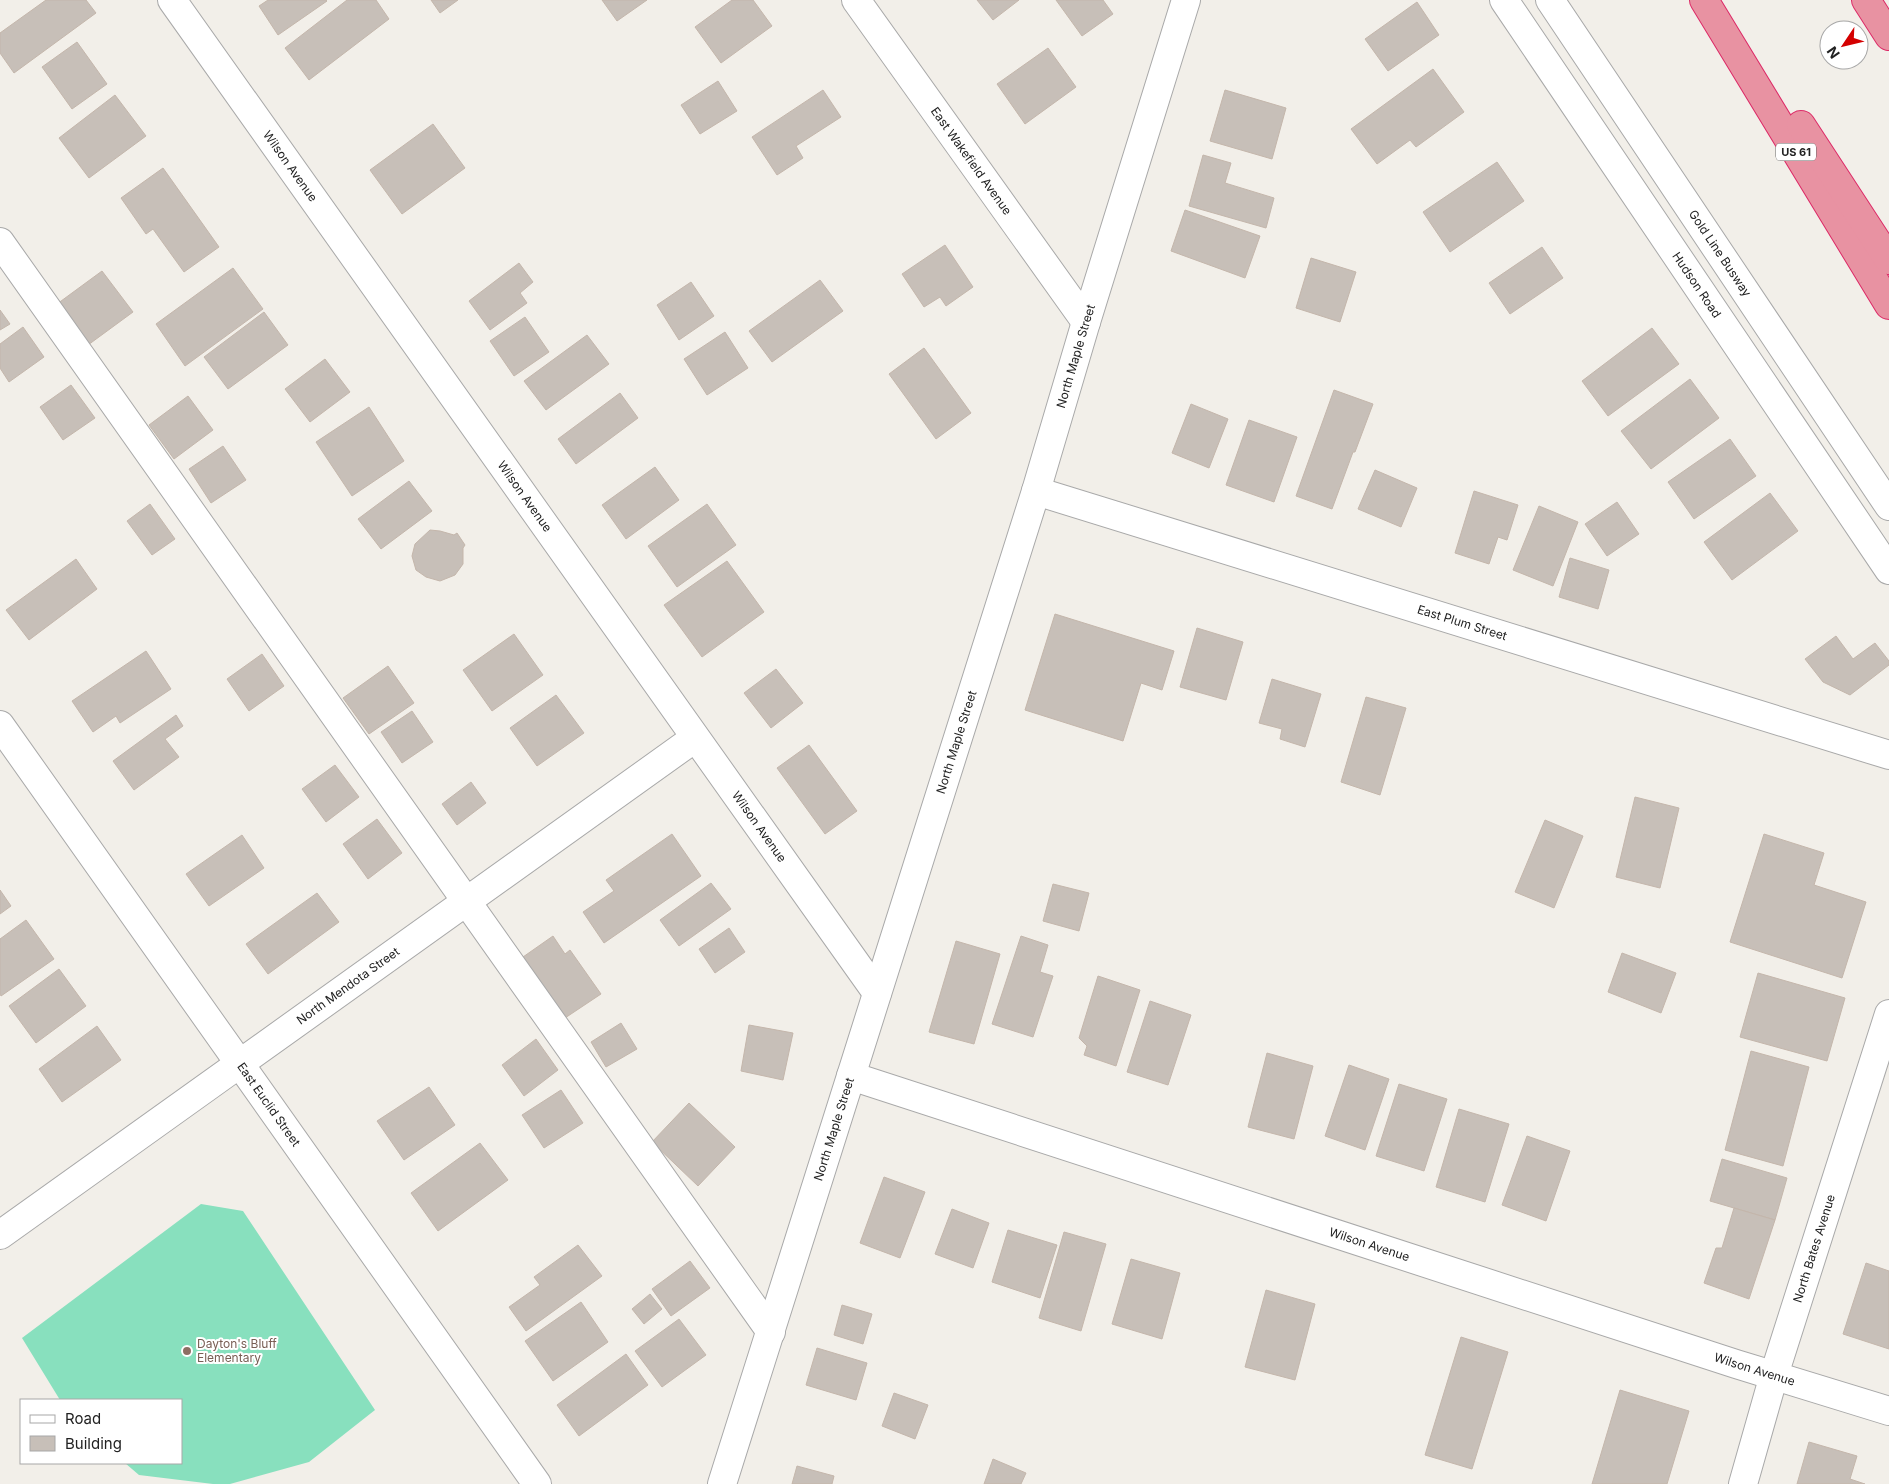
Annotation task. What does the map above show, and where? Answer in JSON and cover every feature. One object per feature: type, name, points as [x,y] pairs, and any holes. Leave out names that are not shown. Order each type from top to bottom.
[{"type":"highway","name":"US 61","points":[[1704,0],[1889,305]]},
{"type":"highway","points":[[1719,0],[1889,260]]},
{"type":"highway","points":[[1866,0],[1889,36]]},
{"type":"street","name":"Wilson Avenue","points":[[172,0],[877,993]]},
{"type":"street","name":"East Wakefield Avenue","points":[[856,0],[1086,322]]},
{"type":"street","name":"North Maple Street","points":[[722,1484],[1036,492],[1086,322],[1186,0]]},
{"type":"street","name":"Hudson Road","points":[[1504,0],[1889,570]]},
{"type":"street","name":"Gold Line Busway","points":[[1550,0],[1889,506]]},
{"type":"street","points":[[0,242],[771,1332]]},
{"type":"street","name":"East Plum Street","points":[[1036,492],[1889,755]]},
{"type":"street","name":"East Euclid Street","points":[[0,725],[537,1484]]},
{"type":"street","name":"North Mendota Street","points":[[0,1235],[695,738]]},
{"type":"street","name":"North Bates Avenue","points":[[1743,1484],[1774,1375],[1889,1014]]},
{"type":"street","name":"Wilson Avenue","points":[[851,1076],[1889,1411]]},
{"type":"green space","name":"Dayton's Bluff Elementary","points":[[201,1204],[243,1211],[375,1410],[309,1462],[230,1484],[213,1484],[139,1475],[126,1464],[182,1464],[182,1399],[59,1399],[22,1338]]},
{"type":"building","points":[[46,0],[86,0],[96,13],[14,73],[0,53],[0,33]]},
{"type":"building","points":[[268,0],[327,1],[278,35],[259,6]]},
{"type":"building","points":[[347,0],[376,0],[389,19],[309,80],[285,48]]},
{"type":"building","points":[[431,0],[458,0],[440,13]]},
{"type":"building","points":[[602,0],[647,0],[617,21]]},
{"type":"building","points":[[732,0],[753,0],[772,26],[721,63],[695,27]]},
{"type":"building","points":[[977,0],[1019,0],[993,20]]},
{"type":"building","points":[[1056,0],[1103,0],[1113,14],[1082,36]]},
{"type":"building","points":[[1417,2],[1439,35],[1388,71],[1365,39]]},
{"type":"building","points":[[77,42],[107,84],[72,109],[42,67]]},
{"type":"building","points":[[1048,48],[1076,87],[1025,124],[997,84]]},
{"type":"building","points":[[1433,69],[1464,112],[1416,147],[1410,140],[1377,164],[1351,129]]},
{"type":"building","points":[[718,81],[737,111],[700,134],[681,105]]},
{"type":"building","points":[[823,90],[841,117],[796,146],[803,158],[777,175],[752,137]]},
{"type":"building","points":[[1225,90],[1286,108],[1272,159],[1210,141]]},
{"type":"building","points":[[115,95],[146,136],[89,178],[59,138]]},
{"type":"building","points":[[433,124],[465,168],[402,214],[370,170]]},
{"type":"building","points":[[1203,155],[1231,163],[1225,183],[1274,198],[1266,228],[1189,206]]},
{"type":"building","points":[[1497,162],[1524,201],[1450,252],[1423,212]]},
{"type":"building","points":[[163,168],[219,247],[184,272],[153,229],[146,234],[121,198]]},
{"type":"building","points":[[1185,210],[1260,236],[1245,278],[1171,251]]},
{"type":"building","points":[[945,245],[973,287],[946,306],[940,297],[924,307],[902,274]]},
{"type":"building","points":[[1542,247],[1563,278],[1510,314],[1489,283]]},
{"type":"building","points":[[1311,258],[1356,272],[1340,322],[1296,308]]},
{"type":"building","points":[[519,263],[533,282],[520,293],[527,303],[490,330],[469,301]]},
{"type":"building","points":[[233,268],[263,309],[185,366],[156,324]]},
{"type":"building","points":[[102,271],[133,312],[88,345],[57,304]]},
{"type":"building","points":[[820,280],[843,311],[772,362],[749,331]]},
{"type":"building","points":[[691,282],[714,316],[679,340],[657,305]]},
{"type":"building","points":[[0,310],[10,324],[0,330]]},
{"type":"building","points":[[264,312],[288,345],[228,389],[204,357]]},
{"type":"building","points":[[525,317],[549,352],[514,376],[490,341]]},
{"type":"building","points":[[23,327],[44,357],[9,382],[0,368],[0,344]]},
{"type":"building","points":[[1652,328],[1679,364],[1608,416],[1582,381]]},
{"type":"building","points":[[725,332],[748,368],[707,395],[684,359]]},
{"type":"building","points":[[587,335],[609,364],[546,410],[524,381]]},
{"type":"building","points":[[924,348],[971,413],[936,439],[889,374]]},
{"type":"building","points":[[325,359],[350,392],[310,422],[285,389]]},
{"type":"building","points":[[1690,379],[1719,418],[1651,469],[1621,431]]},
{"type":"building","points":[[71,385],[95,418],[63,440],[40,407]]},
{"type":"building","points":[[1334,390],[1373,404],[1332,509],[1296,496]]},
{"type":"building","points":[[620,393],[638,418],[576,464],[558,439]]},
{"type":"building","points":[[188,396],[213,430],[174,459],[149,425]]},
{"type":"building","points":[[1191,404],[1228,419],[1209,468],[1172,453]]},
{"type":"building","points":[[369,407],[404,461],[352,496],[316,442]]},
{"type":"building","points":[[1249,420],[1297,437],[1274,502],[1226,485]]},
{"type":"building","points":[[1730,439],[1756,476],[1694,519],[1668,482]]},
{"type":"building","points":[[223,446],[246,480],[211,503],[189,469]]},
{"type":"building","points":[[655,467],[679,500],[626,539],[602,505]]},
{"type":"building","points":[[1375,470],[1417,488],[1401,527],[1358,509]]},
{"type":"building","points":[[409,481],[432,511],[381,549],[358,519]]},
{"type":"building","points":[[1474,491],[1518,505],[1507,540],[1498,537],[1489,564],[1455,553]]},
{"type":"building","points":[[1770,493],[1798,531],[1732,580],[1704,542]]},
{"type":"building","points":[[1617,502],[1639,534],[1607,556],[1585,524]]},
{"type":"building","points":[[150,504],[175,539],[152,555],[127,521]]},
{"type":"building","points":[[707,504],[736,545],[677,587],[648,546]]},
{"type":"building","points":[[1539,506],[1578,522],[1553,586],[1513,570]]},
{"type":"building","points":[[430,530],[454,535],[457,533],[465,545],[463,548],[463,564],[455,575],[440,581],[426,577],[416,570],[412,556],[415,544]]},
{"type":"building","points":[[1570,558],[1609,570],[1598,609],[1559,597]]},
{"type":"building","points":[[76,559],[97,589],[29,640],[6,610]]},
{"type":"building","points":[[727,561],[764,612],[702,657],[664,605]]},
{"type":"building","points":[[1055,614],[1174,651],[1162,690],[1141,683],[1123,741],[1025,710]]},
{"type":"building","points":[[1197,628],[1243,642],[1226,700],[1180,687]]},
{"type":"building","points":[[514,634],[543,675],[492,711],[463,670]]},
{"type":"building","points":[[1836,636],[1853,659],[1875,643],[1889,661],[1889,665],[1850,695],[1823,682],[1805,659]]},
{"type":"building","points":[[146,651],[171,689],[120,723],[116,716],[93,732],[72,701]]},
{"type":"building","points":[[262,654],[284,686],[249,711],[227,679]]},
{"type":"building","points":[[388,666],[414,703],[369,734],[343,698]]},
{"type":"building","points":[[776,669],[803,703],[771,728],[744,693]]},
{"type":"building","points":[[1272,679],[1321,694],[1305,747],[1280,739],[1282,729],[1259,723]]},
{"type":"building","points":[[556,695],[584,733],[537,766],[510,728]]},
{"type":"building","points":[[1366,697],[1406,708],[1380,795],[1341,782]]},
{"type":"building","points":[[412,711],[433,742],[402,763],[381,732]]},
{"type":"building","points":[[176,715],[183,726],[165,739],[179,757],[134,790],[113,761]]},
{"type":"building","points":[[809,745],[857,811],[825,834],[777,768]]},
{"type":"building","points":[[335,765],[359,797],[326,822],[302,789]]},
{"type":"building","points":[[471,782],[486,803],[457,825],[442,804]]},
{"type":"building","points":[[1635,797],[1679,808],[1660,888],[1616,877]]},
{"type":"building","points":[[377,819],[402,853],[368,879],[343,844]]},
{"type":"building","points":[[1545,820],[1583,836],[1554,908],[1515,892]]},
{"type":"building","points":[[672,834],[701,876],[604,943],[583,912],[614,891],[606,880]]},
{"type":"building","points":[[1764,834],[1824,853],[1814,885],[1866,902],[1842,978],[1730,942]]},
{"type":"building","points":[[242,835],[264,868],[209,906],[186,874]]},
{"type":"building","points":[[711,883],[731,909],[679,946],[660,920]]},
{"type":"building","points":[[1053,884],[1089,893],[1079,931],[1043,921]]},
{"type":"building","points":[[0,890],[11,906],[0,914]]},
{"type":"building","points":[[317,893],[339,922],[268,974],[246,944]]},
{"type":"building","points":[[26,920],[54,959],[1,996],[0,939]]},
{"type":"building","points":[[729,928],[745,952],[715,973],[699,949]]},
{"type":"building","points":[[553,936],[565,954],[570,950],[601,994],[565,1018],[523,957]]},
{"type":"building","points":[[1021,936],[1048,945],[1040,972],[1053,976],[1033,1037],[992,1024]]},
{"type":"building","points":[[956,941],[1000,954],[974,1044],[929,1032]]},
{"type":"building","points":[[1622,953],[1676,973],[1661,1013],[1608,992]]},
{"type":"building","points":[[59,969],[86,1006],[36,1043],[9,1006]]},
{"type":"building","points":[[1758,973],[1845,998],[1827,1061],[1740,1037]]},
{"type":"building","points":[[1098,976],[1140,990],[1116,1066],[1084,1055],[1087,1046],[1079,1038]]},
{"type":"building","points":[[1150,1001],[1191,1015],[1168,1085],[1127,1072]]},
{"type":"building","points":[[621,1023],[637,1049],[606,1067],[591,1042]]},
{"type":"building","points":[[749,1025],[793,1033],[783,1080],[741,1071]]},
{"type":"building","points":[[97,1026],[121,1060],[62,1102],[39,1069]]},
{"type":"building","points":[[536,1039],[558,1070],[524,1096],[502,1065]]},
{"type":"building","points":[[1751,1051],[1809,1067],[1783,1166],[1725,1150]]},
{"type":"building","points":[[1267,1053],[1313,1066],[1294,1139],[1248,1127]]},
{"type":"building","points":[[1349,1065],[1389,1079],[1365,1150],[1325,1136]]},
{"type":"building","points":[[1399,1084],[1447,1099],[1424,1171],[1376,1156]]},
{"type":"building","points":[[429,1087],[455,1125],[404,1160],[377,1121]]},
{"type":"building","points":[[561,1090],[583,1123],[544,1148],[522,1115]]},
{"type":"building","points":[[689,1103],[735,1147],[698,1186],[652,1142]]},
{"type":"building","points":[[1459,1109],[1509,1124],[1485,1202],[1436,1187]]},
{"type":"building","points":[[1527,1136],[1570,1151],[1546,1221],[1502,1205]]},
{"type":"building","points":[[480,1143],[508,1180],[438,1231],[411,1193]]},
{"type":"building","points":[[1722,1159],[1787,1178],[1775,1220],[1710,1201]]},
{"type":"building","points":[[884,1177],[925,1192],[900,1258],[860,1243]]},
{"type":"building","points":[[1734,1208],[1775,1220],[1749,1299],[1704,1283],[1716,1248],[1722,1248]]},
{"type":"building","points":[[952,1209],[989,1223],[973,1268],[935,1254]]},
{"type":"building","points":[[1008,1230],[1057,1245],[1040,1298],[992,1282]]},
{"type":"building","points":[[1064,1232],[1106,1244],[1081,1331],[1039,1318]]},
{"type":"building","points":[[578,1245],[602,1276],[526,1331],[509,1307],[540,1285],[534,1277]]},
{"type":"building","points":[[1131,1259],[1180,1273],[1162,1339],[1112,1324]]},
{"type":"building","points":[[690,1261],[710,1288],[671,1316],[652,1289]]},
{"type":"building","points":[[1866,1263],[1889,1271],[1889,1349],[1843,1334]]},
{"type":"building","points":[[1266,1290],[1315,1304],[1295,1380],[1245,1367]]},
{"type":"building","points":[[650,1294],[662,1309],[644,1324],[632,1309]]},
{"type":"building","points":[[581,1302],[608,1342],[553,1381],[525,1341]]},
{"type":"building","points":[[842,1305],[872,1314],[863,1344],[834,1335]]},
{"type":"building","points":[[679,1319],[706,1355],[662,1387],[635,1351]]},
{"type":"building","points":[[1461,1337],[1508,1352],[1472,1469],[1425,1455]]},
{"type":"building","points":[[817,1348],[867,1363],[856,1400],[806,1385]]},
{"type":"building","points":[[626,1354],[648,1385],[579,1436],[557,1405]]},
{"type":"building","points":[[1620,1390],[1689,1411],[1667,1484],[1592,1484]]},
{"type":"building","points":[[894,1393],[928,1405],[915,1439],[882,1426]]},
{"type":"building","points":[[1809,1442],[1857,1456],[1850,1479],[1865,1484],[1797,1484]]},
{"type":"building","points":[[993,1459],[1026,1473],[1021,1484],[984,1484]]},
{"type":"building","points":[[797,1466],[834,1476],[832,1484],[792,1484]]},
{"type":"place","name":"Dayton's Bluff Elementary","points":[[187,1351]]}]
